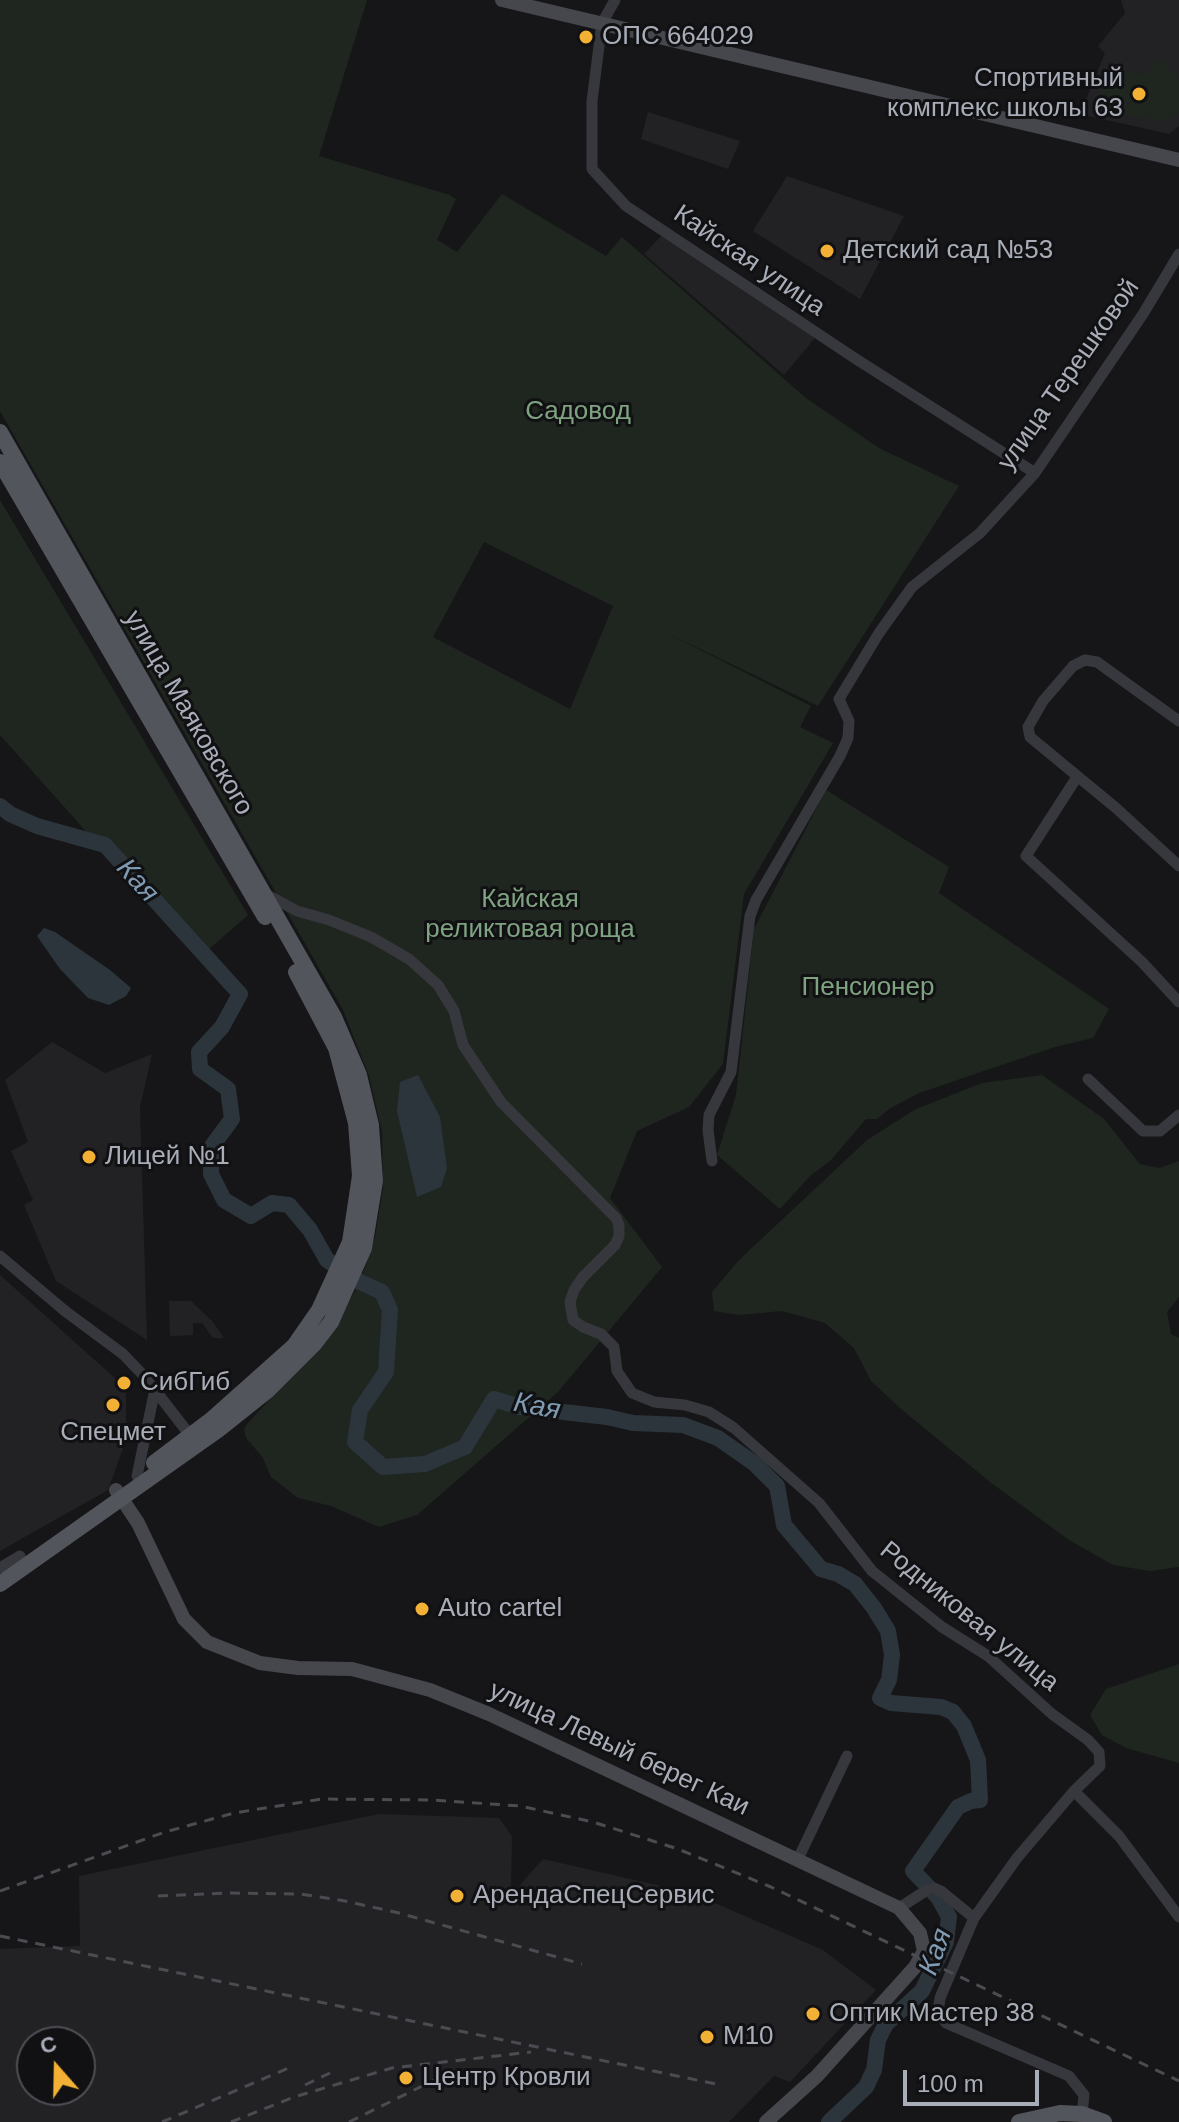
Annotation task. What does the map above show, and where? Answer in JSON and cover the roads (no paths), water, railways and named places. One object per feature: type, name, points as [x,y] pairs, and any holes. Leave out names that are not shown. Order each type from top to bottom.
[{"type":"main road","name":"улица Маяковского","points":[[0,432],[334,1017],[359,1075],[371,1125],[375,1181],[357,1245]]},
{"type":"main road","name":"улица Маяковского","points":[[0,462],[263,913],[336,1048],[348,1086],[360,1151],[357,1245]]},
{"type":"main road","points":[[0,1577],[20,1556],[120,1494],[137,1476],[252,1403],[283,1376],[331,1322],[335,1296],[357,1245]]},
{"type":"main road","points":[[0,1584],[194,1440]]},
{"type":"main road","points":[[1019,2122],[1050,2114],[1082,2114],[1104,2122]]},
{"type":"street","points":[[502,0],[1176,156]]},
{"type":"street","name":"Кайская улица","points":[[615,0],[602,23],[592,101],[592,169],[626,206],[859,362],[1035,473]]},
{"type":"street","name":"улица Терешковой","points":[[712,1161],[709,1115],[731,1072],[750,916],[756,900],[848,738],[849,721],[839,699],[879,633],[912,587],[980,533],[1035,473],[1112,362],[1179,254]]},
{"type":"street","points":[[1179,721],[1097,662],[1085,660],[1073,666],[1043,701],[1028,727],[1030,737],[1179,866]]},
{"type":"street","points":[[1077,777],[1026,856],[1142,962],[1179,1002]]},
{"type":"street","name":"Родниковая улица","points":[[263,893],[297,911],[371,937],[409,959],[438,985],[454,1011],[463,1045],[501,1102],[607,1208],[619,1225],[615,1245],[574,1290],[570,1302],[573,1320],[609,1340],[614,1347],[617,1371],[632,1393],[654,1402],[685,1405],[709,1412],[734,1428],[819,1503],[872,1571],[942,1627],[988,1656],[1052,1714],[1095,1746],[1101,1756],[1100,1766],[1074,1791]]},
{"type":"street","points":[[1088,1079],[1143,1131],[1160,1131],[1179,1115]]},
{"type":"street","points":[[0,1256],[65,1311],[123,1354],[194,1440]]},
{"type":"street","points":[[137,1476],[155,1389]]},
{"type":"street","name":"улица Левый берег Каи","points":[[120,1494],[184,1619],[207,1642],[260,1663],[298,1668],[352,1669],[430,1690],[489,1714],[899,1908],[920,1933],[924,1951],[915,1967],[817,2076],[766,2122]]},
{"type":"street","points":[[0,1568],[20,1556]]},
{"type":"street","points":[[798,1859],[847,1756]]},
{"type":"street","points":[[1082,2114],[1084,2095],[1069,2076],[946,2023],[938,2012],[940,1998],[974,1918],[1017,1858],[1074,1791],[1119,1836],[1179,1917]]},
{"type":"street","points":[[899,1908],[931,1890],[974,1918]]},
{"type":"waterway","name":"Кая","points":[[0,806],[37,826],[105,845],[240,994],[222,1027],[199,1052],[200,1069],[228,1089],[232,1119],[212,1146],[211,1174],[224,1200],[251,1216],[272,1203],[289,1205],[310,1230],[327,1260],[360,1282],[382,1292],[390,1310],[386,1372],[360,1410],[355,1442],[383,1467],[425,1464],[465,1447],[494,1399],[520,1407],[633,1423],[683,1425],[718,1438],[755,1464],[777,1486],[784,1525],[821,1569],[855,1584],[874,1608],[888,1631],[892,1655],[889,1680],[880,1698],[891,1703],[941,1707],[953,1712],[964,1726],[978,1760],[980,1800],[958,1807],[913,1871],[938,1897],[949,1917],[946,1942],[922,1991],[886,2024],[878,2040],[874,2070],[866,2087],[829,2122]]},
{"type":"railway","points":[[0,1891],[165,1832],[234,1813],[322,1799],[433,1800],[520,1806],[593,1822],[678,1849],[771,1887],[1179,2081]]},
{"type":"railway","points":[[158,1896],[301,1894],[345,1901],[582,1964]]},
{"type":"railway","points":[[0,1936],[721,2085]]},
{"type":"railway","points":[[231,2122],[294,2097],[392,2068],[531,2052]]},
{"type":"railway","points":[[162,2122],[291,2067]]},
{"type":"railway","points":[[349,2122],[461,2067]]},
{"type":"railway","points":[[305,2085],[330,2073]]},
{"type":"place","name":"ОПС 664029","points":[[586,37]]},
{"type":"place","name":"Спортивный комплекс школы 63","points":[[1139,94]]},
{"type":"place","name":"Детский сад №53","points":[[827,251]]},
{"type":"place","name":"Лицей №1","points":[[89,1157]]},
{"type":"place","name":"СибГиб","points":[[124,1383]]},
{"type":"place","name":"Спецмет","points":[[113,1405]]},
{"type":"place","name":"Auto cartel","points":[[422,1609]]},
{"type":"place","name":"АрендаСпецСервис","points":[[457,1896]]},
{"type":"place","name":"Оптик Мастер 38","points":[[813,2014]]},
{"type":"place","name":"M10","points":[[707,2037]]},
{"type":"place","name":"Центр Кровли","points":[[406,2078]]},
{"type":"park label","name":"Садовод","points":[[578,412]]},
{"type":"park label","name":"Кайская реликтовая роща","points":[[530,915]]},
{"type":"park label","name":"Пенсионер","points":[[868,988]]}]
